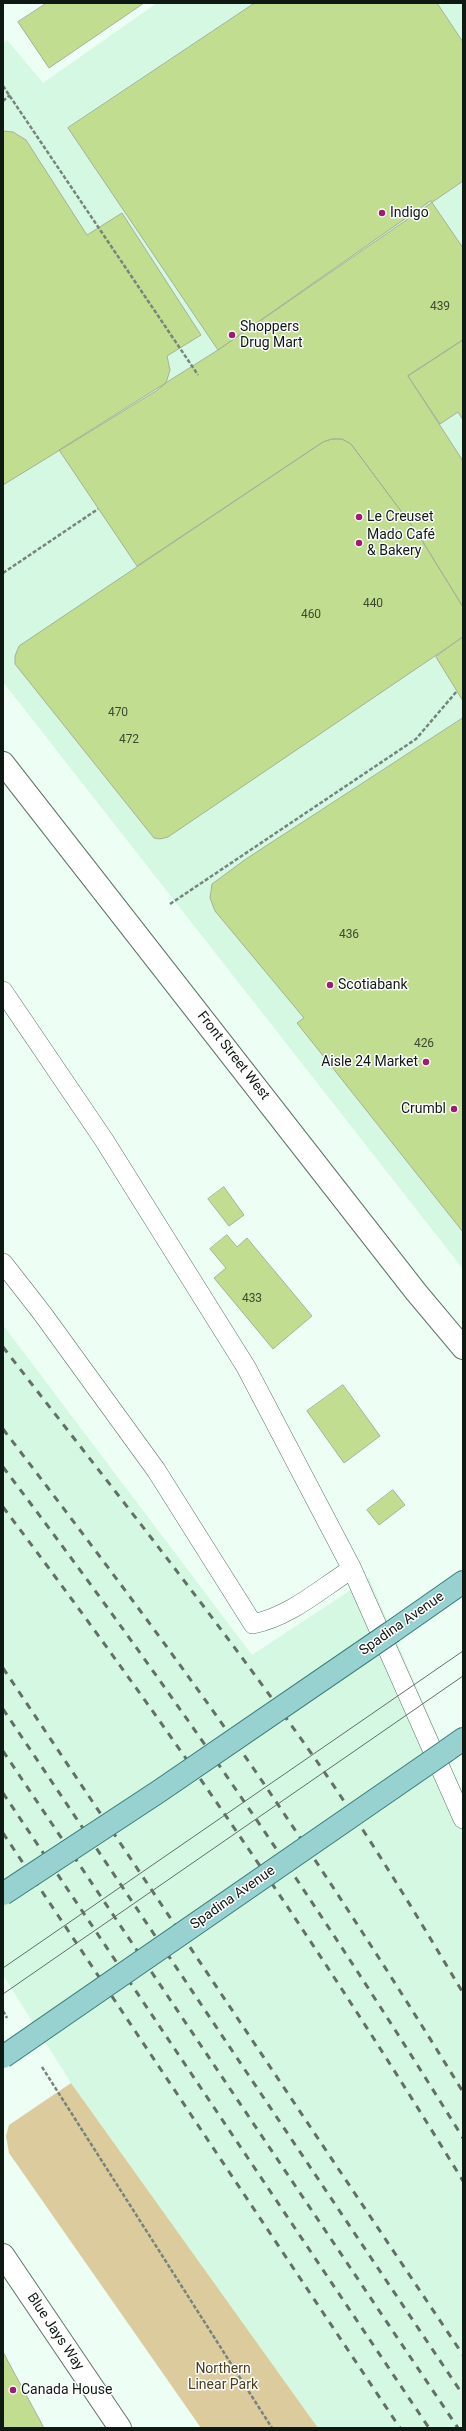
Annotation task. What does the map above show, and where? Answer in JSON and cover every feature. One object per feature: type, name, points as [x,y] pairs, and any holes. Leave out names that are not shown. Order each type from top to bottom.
[{"type":"main road","name":"Front Street West","points":[[3,763],[416,1292],[463,1348]]},
{"type":"main road","name":"Spadina Avenue","points":[[3,1894],[158,1792],[463,1582]]},
{"type":"main road","name":"Spadina Avenue","points":[[3,2058],[463,1739]]},
{"type":"main road","name":"Blue Jays Way","points":[[3,2255],[120,2428]]},
{"type":"lane","points":[[3,992],[104,1140],[246,1367],[352,1569],[463,1819]]},
{"type":"lane","points":[[3,1263],[42,1313],[156,1470],[253,1624],[272,1620],[352,1569]]},
{"type":"path","points":[[3,86],[198,375]]},
{"type":"path","points":[[3,101],[10,96]]},
{"type":"path","points":[[3,573],[98,509]]},
{"type":"path","points":[[170,904],[416,739],[457,691]]},
{"type":"path","points":[[3,2011],[12,2024]]},
{"type":"path","points":[[38,2061],[64,2098],[272,2428]]},
{"type":"shaded area","points":[[157,3],[463,3],[463,1269],[3,682],[3,43],[7,40],[43,83]]},
{"type":"shaded area","points":[[3,1325],[252,1655],[369,1578],[463,1794],[463,2428],[318,2428],[71,2083],[3,1975]]},
{"type":"green space","name":"Northern Linear Park","points":[[71,2083],[318,2428],[201,2428],[9,2153],[6,2136],[9,2125]]},
{"type":"building","points":[[47,3],[144,3],[49,68],[18,22]]},
{"type":"building","points":[[255,3],[437,3],[463,42],[463,181],[218,350],[68,128]]},
{"type":"building","points":[[3,131],[13,132],[26,140],[87,235],[122,213],[201,335],[167,356],[170,370],[166,383],[156,391],[3,485]]},
{"type":"building","points":[[431,201],[463,248],[463,340],[408,376],[463,461],[463,607],[418,534],[351,444],[342,439],[332,439],[323,442],[137,566],[59,450],[218,350]]},
{"type":"building","points":[[463,340],[463,420],[458,412],[440,424],[408,376]]},
{"type":"building","points":[[332,439],[342,439],[351,444],[418,534],[463,607],[463,637],[168,837],[160,839],[154,838],[15,664],[15,656],[19,646],[323,442]]},
{"type":"building","points":[[463,637],[463,701],[436,657]]},
{"type":"building","points":[[463,718],[463,1232],[297,1023],[304,1018],[215,911],[210,898],[212,884],[246,859]]},
{"type":"building","points":[[224,1187],[244,1215],[229,1226],[208,1199]]},
{"type":"building","points":[[227,1235],[237,1247],[247,1238],[312,1316],[273,1349],[214,1278],[226,1268],[210,1249]]},
{"type":"building","points":[[343,1385],[380,1436],[344,1463],[307,1411]]},
{"type":"building","points":[[393,1490],[405,1505],[379,1525],[367,1510]]},
{"type":"building","name":"Canada House","points":[[3,2352],[44,2428],[3,2428]]},
{"type":"tram line","points":[[3,1968],[463,1651]]},
{"type":"tram line","points":[[3,1994],[463,1676]]},
{"type":"railway","points":[[3,1347],[201,1603],[316,1760],[373,1846],[463,1993]]},
{"type":"railway","points":[[3,1429],[134,1602],[198,1689],[260,1778],[363,1934],[463,2092]]},
{"type":"railway","points":[[3,1467],[124,1630],[241,1797],[354,1966],[463,2138]]},
{"type":"railway","points":[[3,1507],[124,1671],[241,1838],[354,2008],[463,2181]]},
{"type":"railway","points":[[3,1668],[463,2355]]},
{"type":"railway","points":[[3,1709],[463,2395]]},
{"type":"railway","points":[[3,1751],[458,2428]]},
{"type":"railway","points":[[3,1793],[429,2428]]},
{"type":"railway","points":[[3,1833],[400,2428]]},
{"type":"place","name":"Indigo","points":[[382,213]]},
{"type":"place","name":"Shoppers Drug Mart","points":[[232,335]]},
{"type":"place","name":"Le Creuset","points":[[359,517]]},
{"type":"place","name":"Mado Café & Bakery","points":[[359,543]]},
{"type":"place","name":"Scotiabank","points":[[330,985]]},
{"type":"place","name":"Aisle 24 Market","points":[[426,1062]]},
{"type":"place","name":"Crumbl","points":[[454,1109]]},
{"type":"place","name":"Canada House","points":[[13,2390]]}]
